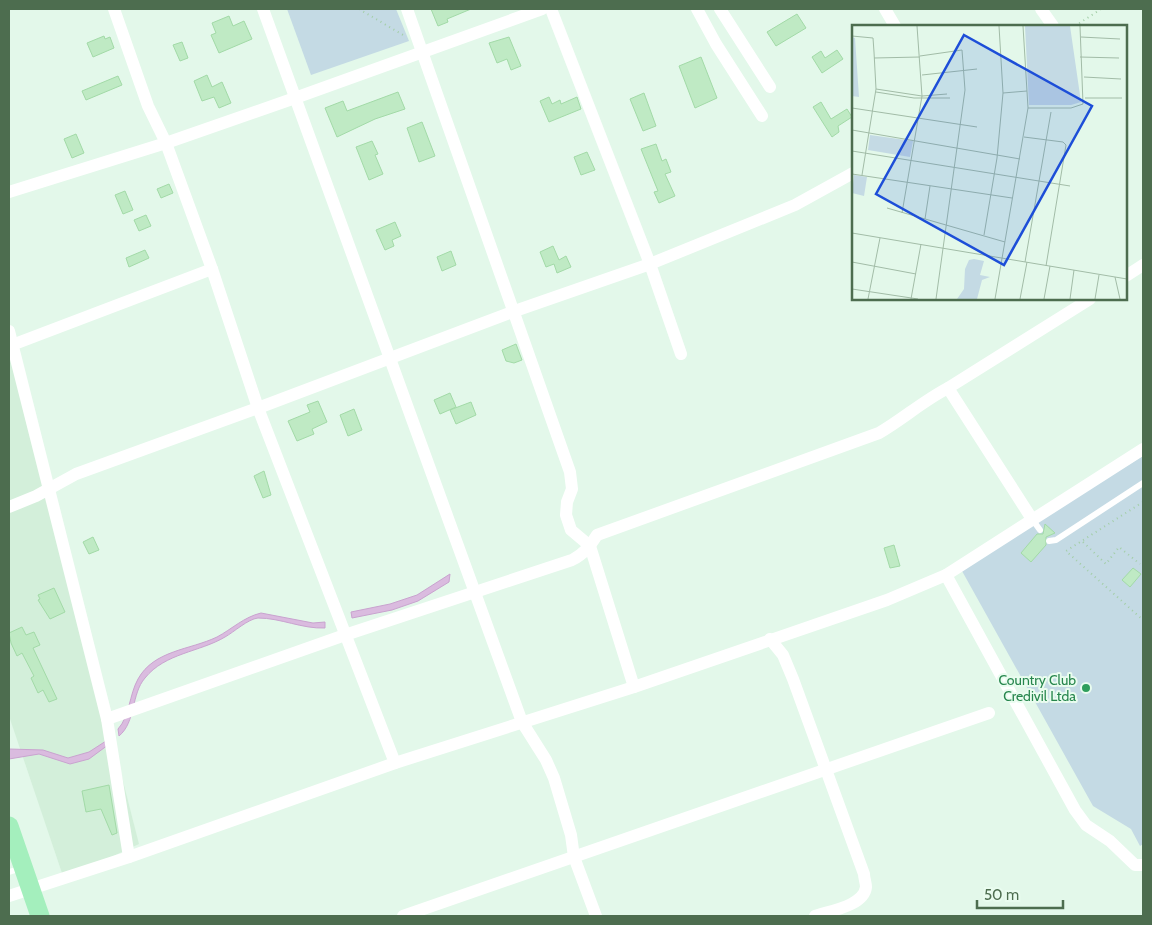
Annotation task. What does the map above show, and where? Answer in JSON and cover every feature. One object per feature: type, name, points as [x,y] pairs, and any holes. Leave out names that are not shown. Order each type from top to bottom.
[{"type":"main road","points":[[9,826],[16,870],[30,888],[40,916]]},
{"type":"street","points":[[114,9],[148,106],[166,143],[212,270],[258,408],[395,763]]},
{"type":"street","points":[[263,9],[522,722],[546,760],[554,778],[571,834],[574,858],[596,916]]},
{"type":"street","points":[[407,9],[512,312],[570,472],[572,488],[567,502],[566,515],[571,530],[590,546],[634,687]]},
{"type":"street","points":[[9,192],[166,143],[542,9]]},
{"type":"street","points":[[551,9],[650,264],[681,354]]},
{"type":"street","points":[[697,9],[716,44],[762,116]]},
{"type":"street","points":[[720,9],[770,88]]},
{"type":"street","points":[[885,9],[894,25]]},
{"type":"street","points":[[1041,9],[1052,25]]},
{"type":"street","points":[[9,507],[36,496],[50,486],[76,474],[126,455],[258,408],[512,312],[650,264],[795,206],[852,174]]},
{"type":"street","points":[[1127,275],[1143,265]]},
{"type":"street","points":[[12,345],[212,270]]},
{"type":"street","points":[[107,719],[346,635],[572,560],[580,556],[590,546],[597,535],[611,529],[879,432],[911,413],[928,398],[948,388],[1088,300]]},
{"type":"street","points":[[9,331],[50,486],[107,719],[129,857]]},
{"type":"street","points":[[948,388],[1032,519]]},
{"type":"street","points":[[9,896],[129,857],[395,763],[634,687],[887,600],[946,575],[1143,450]]},
{"type":"street","points":[[946,575],[1075,810],[1086,825],[1110,841],[1135,865],[1143,865]]},
{"type":"street","points":[[770,639],[783,655],[864,874],[866,887],[863,895],[855,901],[815,916]]},
{"type":"street","points":[[403,916],[989,714]]},
{"type":"lane","points":[[1049,541],[1056,540],[1143,483]]},
{"type":"lane","points":[[1032,519],[1040,530]]},
{"type":"path","points":[[359,9],[409,38]]},
{"type":"path","points":[[1077,25],[1101,9]]},
{"type":"path","points":[[1143,502],[1066,551],[1143,620]]},
{"type":"path","points":[[1082,541],[1106,564],[1119,547],[1140,564]]},
{"type":"shaded area","points":[[287,9],[396,9],[409,41],[311,75]]},
{"type":"shaded area","points":[[9,333],[139,844],[64,879],[9,716]]},
{"type":"shaded area","name":"Country Club Credivil Ltda","points":[[1143,456],[1143,844],[1140,846],[1131,829],[1093,806],[962,571],[1056,509]]},
{"type":"shaded area","points":[[450,574],[449,582],[418,601],[392,610],[352,618],[351,612],[390,604],[417,595]]},
{"type":"shaded area","points":[[261,613],[313,623],[325,622],[325,628],[308,627],[267,618],[258,618],[215,642],[162,663],[145,678],[137,692],[128,723],[119,736],[118,729],[125,718],[135,685],[145,669],[153,662],[173,652],[217,637],[244,620]]},
{"type":"shaded area","points":[[106,741],[108,745],[89,759],[70,764],[39,754],[9,759],[9,749],[43,750],[68,758],[89,752]]},
{"type":"building","points":[[431,9],[471,9],[447,19],[448,22],[438,26]]},
{"type":"building","points":[[797,14],[806,28],[776,46],[767,32]]},
{"type":"building","points":[[229,16],[233,26],[244,21],[252,39],[219,53],[211,35],[216,33],[212,23]]},
{"type":"building","points":[[104,36],[105,39],[110,37],[114,48],[93,57],[87,43]]},
{"type":"building","points":[[509,37],[521,66],[511,70],[507,59],[497,63],[489,43]]},
{"type":"building","points":[[182,42],[188,58],[180,61],[173,45]]},
{"type":"building","points":[[837,50],[843,59],[822,73],[812,57],[821,51],[825,58]]},
{"type":"building","points":[[701,57],[717,98],[695,108],[679,66]]},
{"type":"building","points":[[207,75],[212,87],[222,82],[231,103],[219,108],[214,97],[202,101],[194,81]]},
{"type":"building","points":[[118,76],[122,85],[86,100],[82,91]]},
{"type":"building","points":[[398,92],[405,109],[375,119],[337,137],[325,108],[343,101],[347,111]]},
{"type":"building","points":[[644,93],[656,126],[643,131],[630,99]]},
{"type":"building","points":[[549,97],[552,104],[560,100],[561,104],[577,97],[581,109],[549,122],[540,101]]},
{"type":"building","points":[[821,102],[831,119],[847,109],[852,117],[838,126],[839,132],[832,137],[813,107]]},
{"type":"building","points":[[422,122],[435,156],[419,162],[407,128]]},
{"type":"building","points":[[76,134],[84,153],[72,158],[64,139]]},
{"type":"building","points":[[372,141],[378,154],[375,155],[383,174],[369,180],[356,147]]},
{"type":"building","points":[[656,144],[662,161],[666,159],[671,172],[665,174],[675,196],[659,203],[654,192],[658,191],[641,149]]},
{"type":"building","points":[[587,152],[595,170],[581,175],[574,157]]},
{"type":"building","points":[[169,184],[173,193],[161,198],[157,189]]},
{"type":"building","points":[[125,191],[133,210],[123,214],[115,195]]},
{"type":"building","points":[[146,215],[151,226],[139,231],[134,220]]},
{"type":"building","points":[[395,222],[401,236],[392,240],[394,246],[385,250],[376,230]]},
{"type":"building","points":[[553,246],[559,260],[566,256],[571,267],[557,273],[554,264],[546,267],[540,252]]},
{"type":"building","points":[[145,250],[149,258],[129,267],[126,258]]},
{"type":"building","points":[[451,251],[456,265],[442,271],[437,257]]},
{"type":"building","points":[[516,344],[522,360],[514,363],[506,361],[502,350]]},
{"type":"building","points":[[450,393],[456,407],[440,414],[434,400]]},
{"type":"building","points":[[318,401],[327,422],[312,429],[314,434],[297,441],[288,421],[310,412],[307,405]]},
{"type":"building","points":[[471,402],[476,415],[456,424],[450,410]]},
{"type":"building","points":[[354,409],[362,430],[348,436],[340,415]]},
{"type":"building","points":[[264,471],[271,495],[263,498],[254,476]]},
{"type":"building","points":[[1045,524],[1055,533],[1046,537],[1046,545],[1031,562],[1021,553],[1037,534],[1043,534]]},
{"type":"building","points":[[93,537],[99,550],[89,554],[83,542]]},
{"type":"building","points":[[894,545],[900,566],[890,568],[884,548]]},
{"type":"building","points":[[1133,568],[1141,574],[1130,587],[1122,580]]},
{"type":"building","points":[[54,588],[65,612],[50,619],[38,600],[40,599],[38,595]]},
{"type":"building","points":[[22,627],[26,635],[34,632],[40,645],[33,648],[57,699],[49,702],[43,690],[38,693],[31,678],[34,676],[22,653],[17,656],[9,633]]},
{"type":"building","points":[[109,785],[117,833],[112,835],[101,809],[86,812],[82,791]]},
{"type":"place","name":"Country Club Credivil Ltda","points":[[1086,688]]}]
